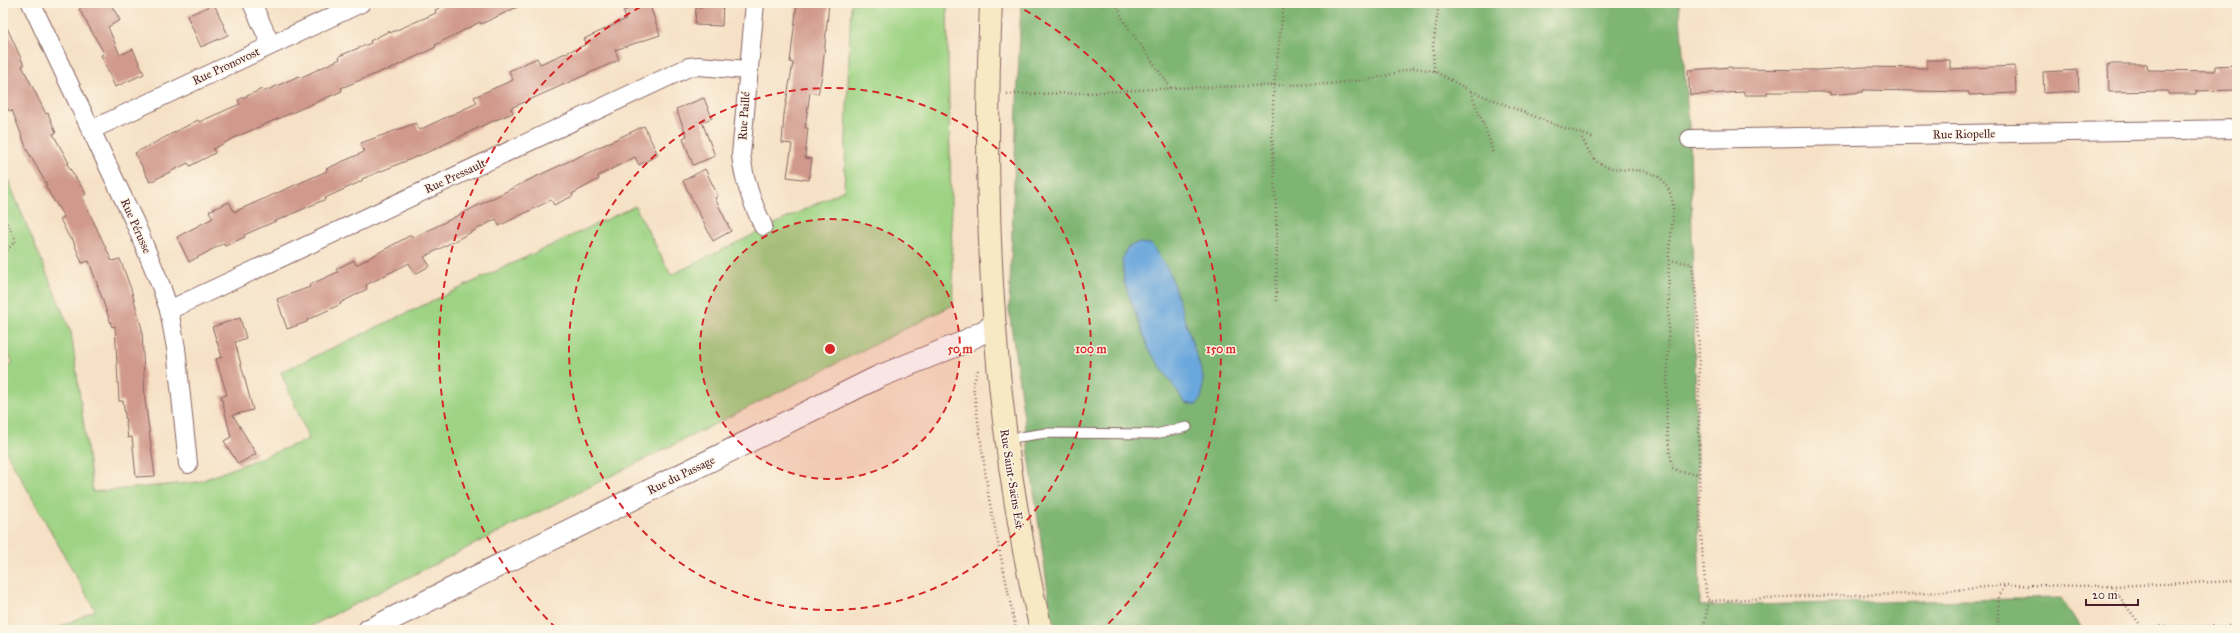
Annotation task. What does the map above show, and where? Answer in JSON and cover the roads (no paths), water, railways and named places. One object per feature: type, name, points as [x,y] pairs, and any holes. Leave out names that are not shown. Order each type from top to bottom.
[{"type":"main road","name":"Rue Saint-Saëns Est","points":[[990,7],[988,94],[989,213],[997,369],[1006,439],[1024,552],[1040,630]]},
{"type":"street","name":"Rue Pérusse","points":[[31,3],[153,264],[169,310],[176,348],[188,464]]},
{"type":"street","points":[[252,3],[271,45]]},
{"type":"street","name":"Rue Pronovost","points":[[91,130],[361,3]]},
{"type":"street","name":"Rue Paillé","points":[[754,3],[747,70],[741,155],[743,176],[763,226]]},
{"type":"street","name":"Rue Pressault","points":[[169,310],[688,67],[747,70]]},
{"type":"street","name":"Rue Riopelle","points":[[1690,139],[2237,129]]},
{"type":"street","name":"Rue du Passage","points":[[369,630],[878,377],[962,344],[994,326]]},
{"type":"lane","points":[[1006,439],[1046,432],[1155,434],[1187,427]]},
{"type":"water","points":[[1137,243],[1151,244],[1169,271],[1203,376],[1202,396],[1197,405],[1185,403],[1149,350],[1124,282],[1122,260],[1127,248]]}]
